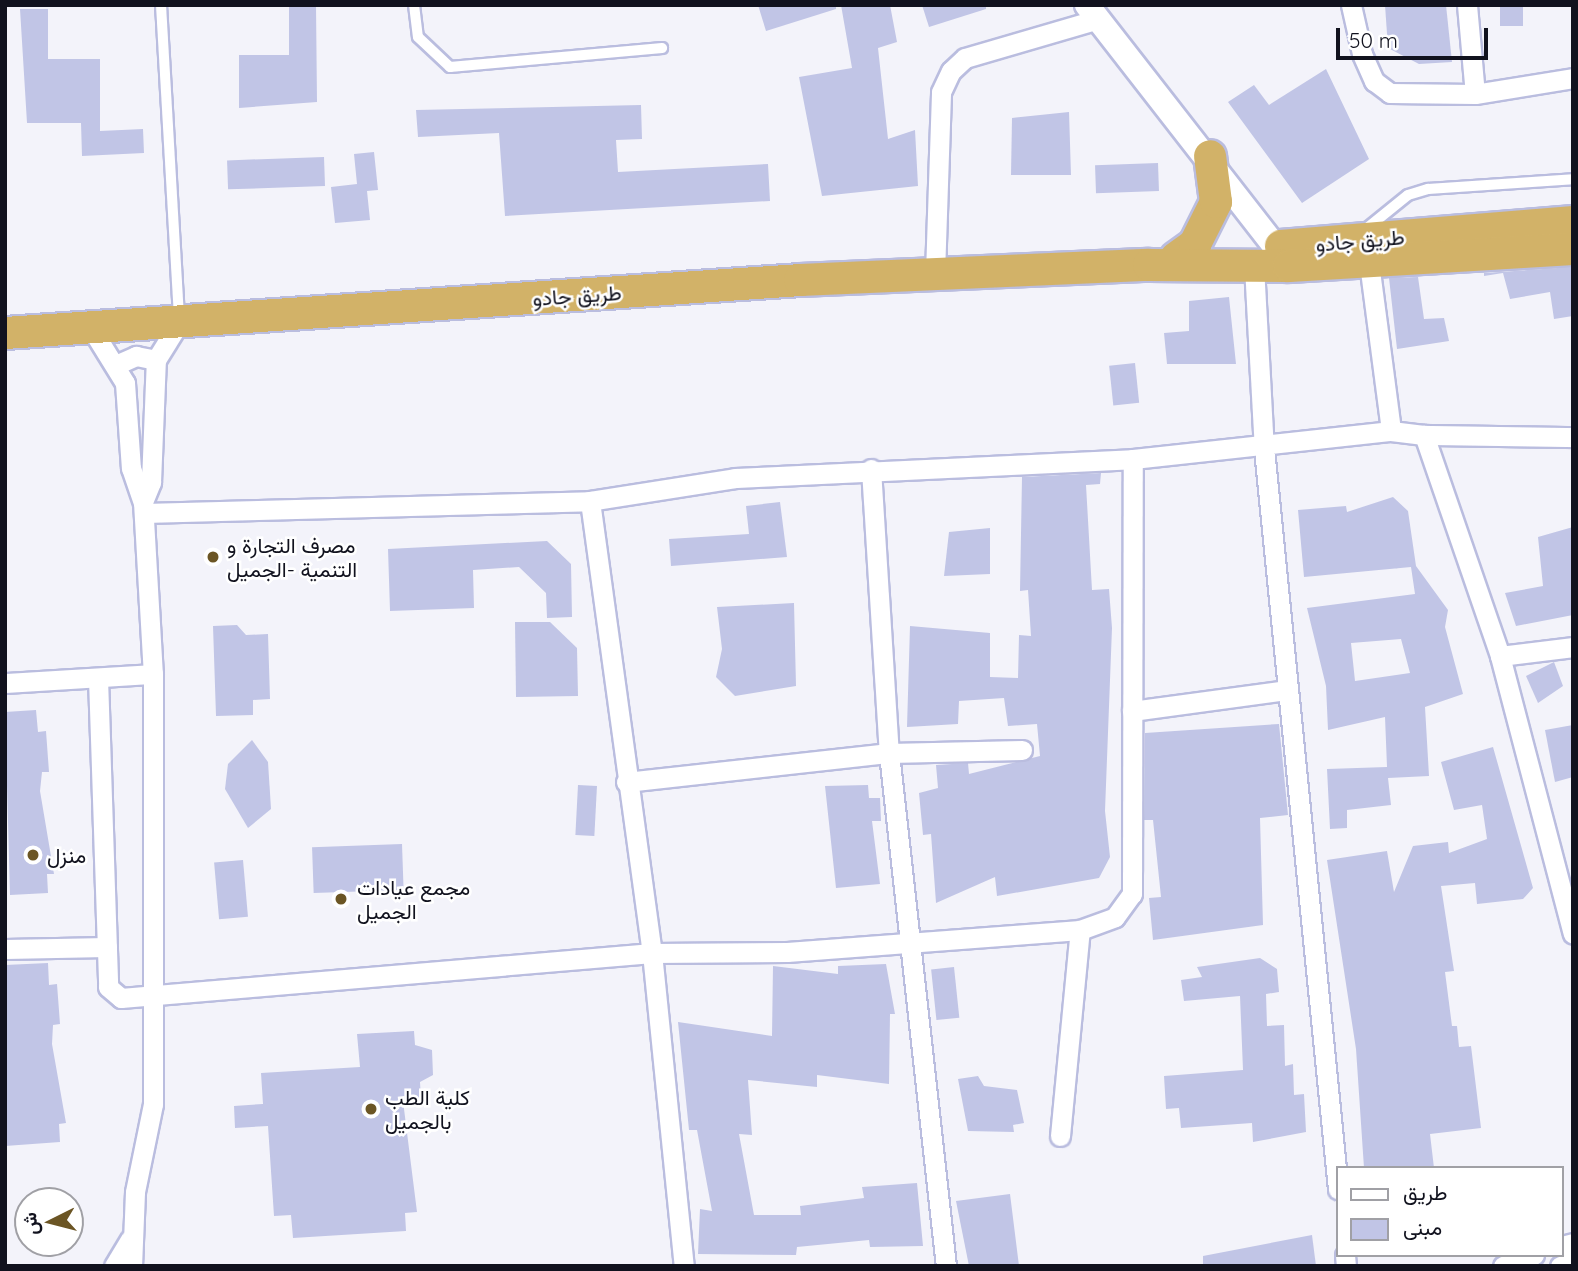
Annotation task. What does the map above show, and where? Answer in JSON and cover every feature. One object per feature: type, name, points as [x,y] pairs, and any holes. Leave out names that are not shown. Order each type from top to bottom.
[{"type":"highway","points":[[1162,261],[1195,244],[1216,202],[1210,156]]},
{"type":"highway","name":"طريق جادو","points":[[1362,251],[1573,222]]},
{"type":"highway","name":"طريق جادو","points":[[5,333],[1162,261],[1362,251],[1573,249]]},
{"type":"highway","name":"طريق جادو","points":[[1162,261],[1254,266],[1284,256]]},
{"type":"street","points":[[1351,5],[1370,72],[1390,93],[1475,94],[1573,78]]},
{"type":"street","points":[[1467,5],[1475,94]]},
{"type":"street","points":[[935,274],[940,92],[951,71],[965,58],[1092,12],[1210,156],[1284,256]]},
{"type":"street","points":[[1362,251],[1391,431]]},
{"type":"street","points":[[1254,266],[1264,449],[1336,1169]]},
{"type":"street","points":[[144,507],[151,482],[156,359],[179,323]]},
{"type":"street","points":[[91,328],[118,364],[131,468],[144,507],[153,674],[153,1104],[130,1239],[132,1266]]},
{"type":"street","points":[[118,364],[136,356],[156,359]]},
{"type":"street","points":[[144,507],[590,500],[735,478],[871,469],[1133,459],[1264,449],[1391,431],[1424,435],[1573,437]]},
{"type":"street","points":[[1424,435],[1500,656],[1573,934]]},
{"type":"street","points":[[97,678],[107,947],[112,995],[154,998],[652,953],[910,945],[1080,930],[1115,917],[1132,894],[1133,459]]},
{"type":"street","points":[[871,469],[889,752],[946,1266]]},
{"type":"street","points":[[590,500],[626,782],[652,953],[684,1266]]},
{"type":"street","points":[[1500,656],[1573,647]]},
{"type":"street","points":[[5,683],[153,674]]},
{"type":"street","points":[[1132,711],[1288,690]]},
{"type":"street","points":[[626,782],[889,752],[1022,750]]},
{"type":"street","points":[[1060,1136],[1080,930]]},
{"type":"street","points":[[5,949],[107,947]]},
{"type":"street","points":[[114,1266],[130,1239]]},
{"type":"street","points":[[1503,1266],[1528,1257]]},
{"type":"street","points":[[1560,1266],[1573,1262]]},
{"type":"lane","points":[[161,5],[179,323]]},
{"type":"lane","points":[[414,5],[418,37],[450,67],[662,48]]},
{"type":"lane","points":[[1362,251],[1374,218],[1428,188],[1573,179]]},
{"type":"building","points":[[289,5],[316,5],[317,102],[239,108],[239,55],[289,55]]},
{"type":"building","points":[[758,5],[836,5],[836,9],[766,31]]},
{"type":"building","points":[[841,5],[890,5],[897,42],[878,48],[888,139],[915,130],[918,186],[822,196],[799,77],[852,68]]},
{"type":"building","points":[[922,5],[986,5],[986,9],[929,27]]},
{"type":"building","points":[[1385,5],[1446,5],[1452,62],[1419,64],[1388,48]]},
{"type":"building","points":[[1500,5],[1523,5],[1523,26],[1500,26]]},
{"type":"building","points":[[20,9],[48,9],[48,59],[100,59],[100,131],[143,129],[144,153],[82,156],[81,123],[27,123]]},
{"type":"building","points":[[1326,69],[1369,159],[1302,203],[1228,102],[1254,85],[1269,105]]},
{"type":"building","points":[[641,105],[642,139],[616,140],[618,172],[768,164],[770,201],[505,216],[499,133],[418,137],[416,110]]},
{"type":"building","points":[[1069,112],[1071,175],[1011,175],[1012,118]]},
{"type":"building","points":[[374,152],[378,190],[367,191],[370,220],[335,223],[331,187],[357,184],[354,154]]},
{"type":"building","points":[[324,157],[325,186],[228,189],[227,160]]},
{"type":"building","points":[[1158,163],[1159,191],[1096,193],[1095,165]]},
{"type":"building","points":[[1573,267],[1573,316],[1554,319],[1550,292],[1510,299],[1503,273],[1484,276],[1484,273]]},
{"type":"building","points":[[1418,277],[1424,319],[1444,318],[1449,341],[1397,349],[1389,278]]},
{"type":"building","points":[[1229,297],[1236,364],[1167,364],[1164,333],[1189,331],[1189,301]]},
{"type":"building","points":[[1135,363],[1139,403],[1113,405],[1109,366]]},
{"type":"building","points":[[1101,473],[1100,484],[1086,485],[1092,590],[1109,589],[1112,628],[1105,811],[1110,857],[1099,878],[997,896],[995,877],[936,903],[931,834],[923,835],[919,793],[938,788],[936,765],[968,763],[969,774],[1040,756],[1037,724],[1008,726],[1004,698],[959,701],[958,724],[907,727],[910,626],[990,633],[990,677],[1018,678],[1019,635],[1031,636],[1028,590],[1020,591],[1022,477]]},
{"type":"building","points":[[1393,497],[1408,511],[1416,566],[1448,610],[1445,627],[1463,694],[1425,707],[1429,776],[1388,778],[1391,805],[1347,810],[1347,828],[1330,829],[1327,769],[1387,767],[1385,717],[1328,730],[1326,686],[1307,608],[1415,594],[1411,567],[1304,577],[1298,510],[1346,506],[1347,512]],"holes":[[[1401,639],[1410,673],[1355,681],[1351,643]]]},
{"type":"building","points":[[780,502],[787,557],[671,566],[669,539],[749,534],[746,506]]},
{"type":"building","points":[[1573,527],[1573,615],[1516,626],[1505,593],[1543,586],[1538,537]]},
{"type":"building","points":[[990,528],[990,574],[944,576],[949,532]]},
{"type":"building","points":[[547,541],[571,564],[572,617],[547,618],[546,593],[519,567],[473,570],[474,608],[390,611],[388,549]]},
{"type":"building","points":[[794,603],[796,686],[735,696],[716,677],[722,649],[717,607]]},
{"type":"building","points":[[515,622],[550,622],[577,648],[578,696],[516,697]]},
{"type":"building","points":[[237,625],[246,635],[268,634],[270,699],[253,700],[253,715],[216,716],[213,626]]},
{"type":"building","points":[[1554,662],[1563,686],[1538,703],[1526,676]]},
{"type":"building","points":[[36,710],[38,732],[46,731],[49,772],[42,772],[40,791],[54,874],[47,874],[48,893],[10,895],[5,712]]},
{"type":"building","points":[[1279,724],[1288,815],[1260,818],[1263,925],[1153,940],[1149,898],[1161,897],[1153,820],[1144,820],[1145,733]]},
{"type":"building","points":[[1573,725],[1573,777],[1555,782],[1545,730]]},
{"type":"building","points":[[252,740],[268,762],[271,809],[248,828],[225,789],[228,764]]},
{"type":"building","points":[[1493,747],[1533,888],[1523,899],[1477,904],[1475,883],[1441,886],[1454,971],[1445,972],[1452,1026],[1457,1026],[1459,1047],[1471,1046],[1481,1128],[1430,1134],[1434,1166],[1364,1166],[1356,1049],[1327,860],[1387,851],[1394,892],[1413,846],[1448,842],[1449,853],[1487,839],[1482,805],[1454,810],[1441,762]]},
{"type":"building","points":[[578,785],[597,786],[594,836],[575,835]]},
{"type":"building","points":[[868,785],[869,798],[880,798],[881,821],[872,821],[880,884],[836,888],[825,786]]},
{"type":"building","points":[[402,844],[404,890],[314,893],[312,847]]},
{"type":"building","points":[[243,860],[248,917],[219,919],[214,863]]},
{"type":"building","points":[[1260,958],[1277,969],[1279,992],[1266,994],[1267,1026],[1284,1025],[1285,1066],[1293,1064],[1294,1095],[1304,1094],[1306,1132],[1253,1142],[1252,1123],[1181,1128],[1179,1108],[1166,1109],[1164,1076],[1243,1070],[1240,996],[1184,1001],[1181,980],[1202,977],[1197,967]]},
{"type":"building","points":[[48,963],[49,985],[57,984],[60,1024],[53,1025],[52,1044],[66,1123],[59,1124],[60,1142],[5,1146],[5,965]]},
{"type":"building","points":[[886,964],[895,1014],[890,1014],[889,1084],[817,1075],[817,1087],[748,1080],[752,1135],[739,1134],[754,1215],[801,1215],[800,1206],[864,1198],[862,1187],[917,1183],[923,1246],[870,1247],[869,1240],[797,1247],[796,1255],[698,1254],[700,1209],[712,1211],[697,1130],[689,1130],[678,1022],[772,1036],[773,966],[838,974],[838,966]]},
{"type":"building","points":[[954,967],[959,1018],[936,1020],[931,969]]},
{"type":"building","points":[[414,1031],[415,1045],[432,1050],[433,1075],[420,1082],[421,1100],[403,1101],[417,1212],[405,1213],[406,1231],[293,1238],[291,1215],[274,1216],[268,1126],[235,1128],[234,1106],[263,1104],[261,1073],[360,1067],[357,1034]]},
{"type":"building","points":[[978,1076],[984,1086],[1017,1090],[1024,1123],[1013,1125],[1014,1132],[968,1131],[958,1079]]},
{"type":"building","points":[[1010,1194],[1019,1266],[969,1266],[956,1201]]},
{"type":"building","points":[[1312,1235],[1316,1266],[1203,1266],[1203,1256]]},
{"type":"place","name":"مصرف التجارة و التنمية -الجميل","points":[[213,557]]},
{"type":"place","name":"منزل","points":[[33,855]]},
{"type":"place","name":"مجمع عيادات الجميل","points":[[341,899]]},
{"type":"place","name":"كلية الطب بالجميل","points":[[371,1109]]}]
